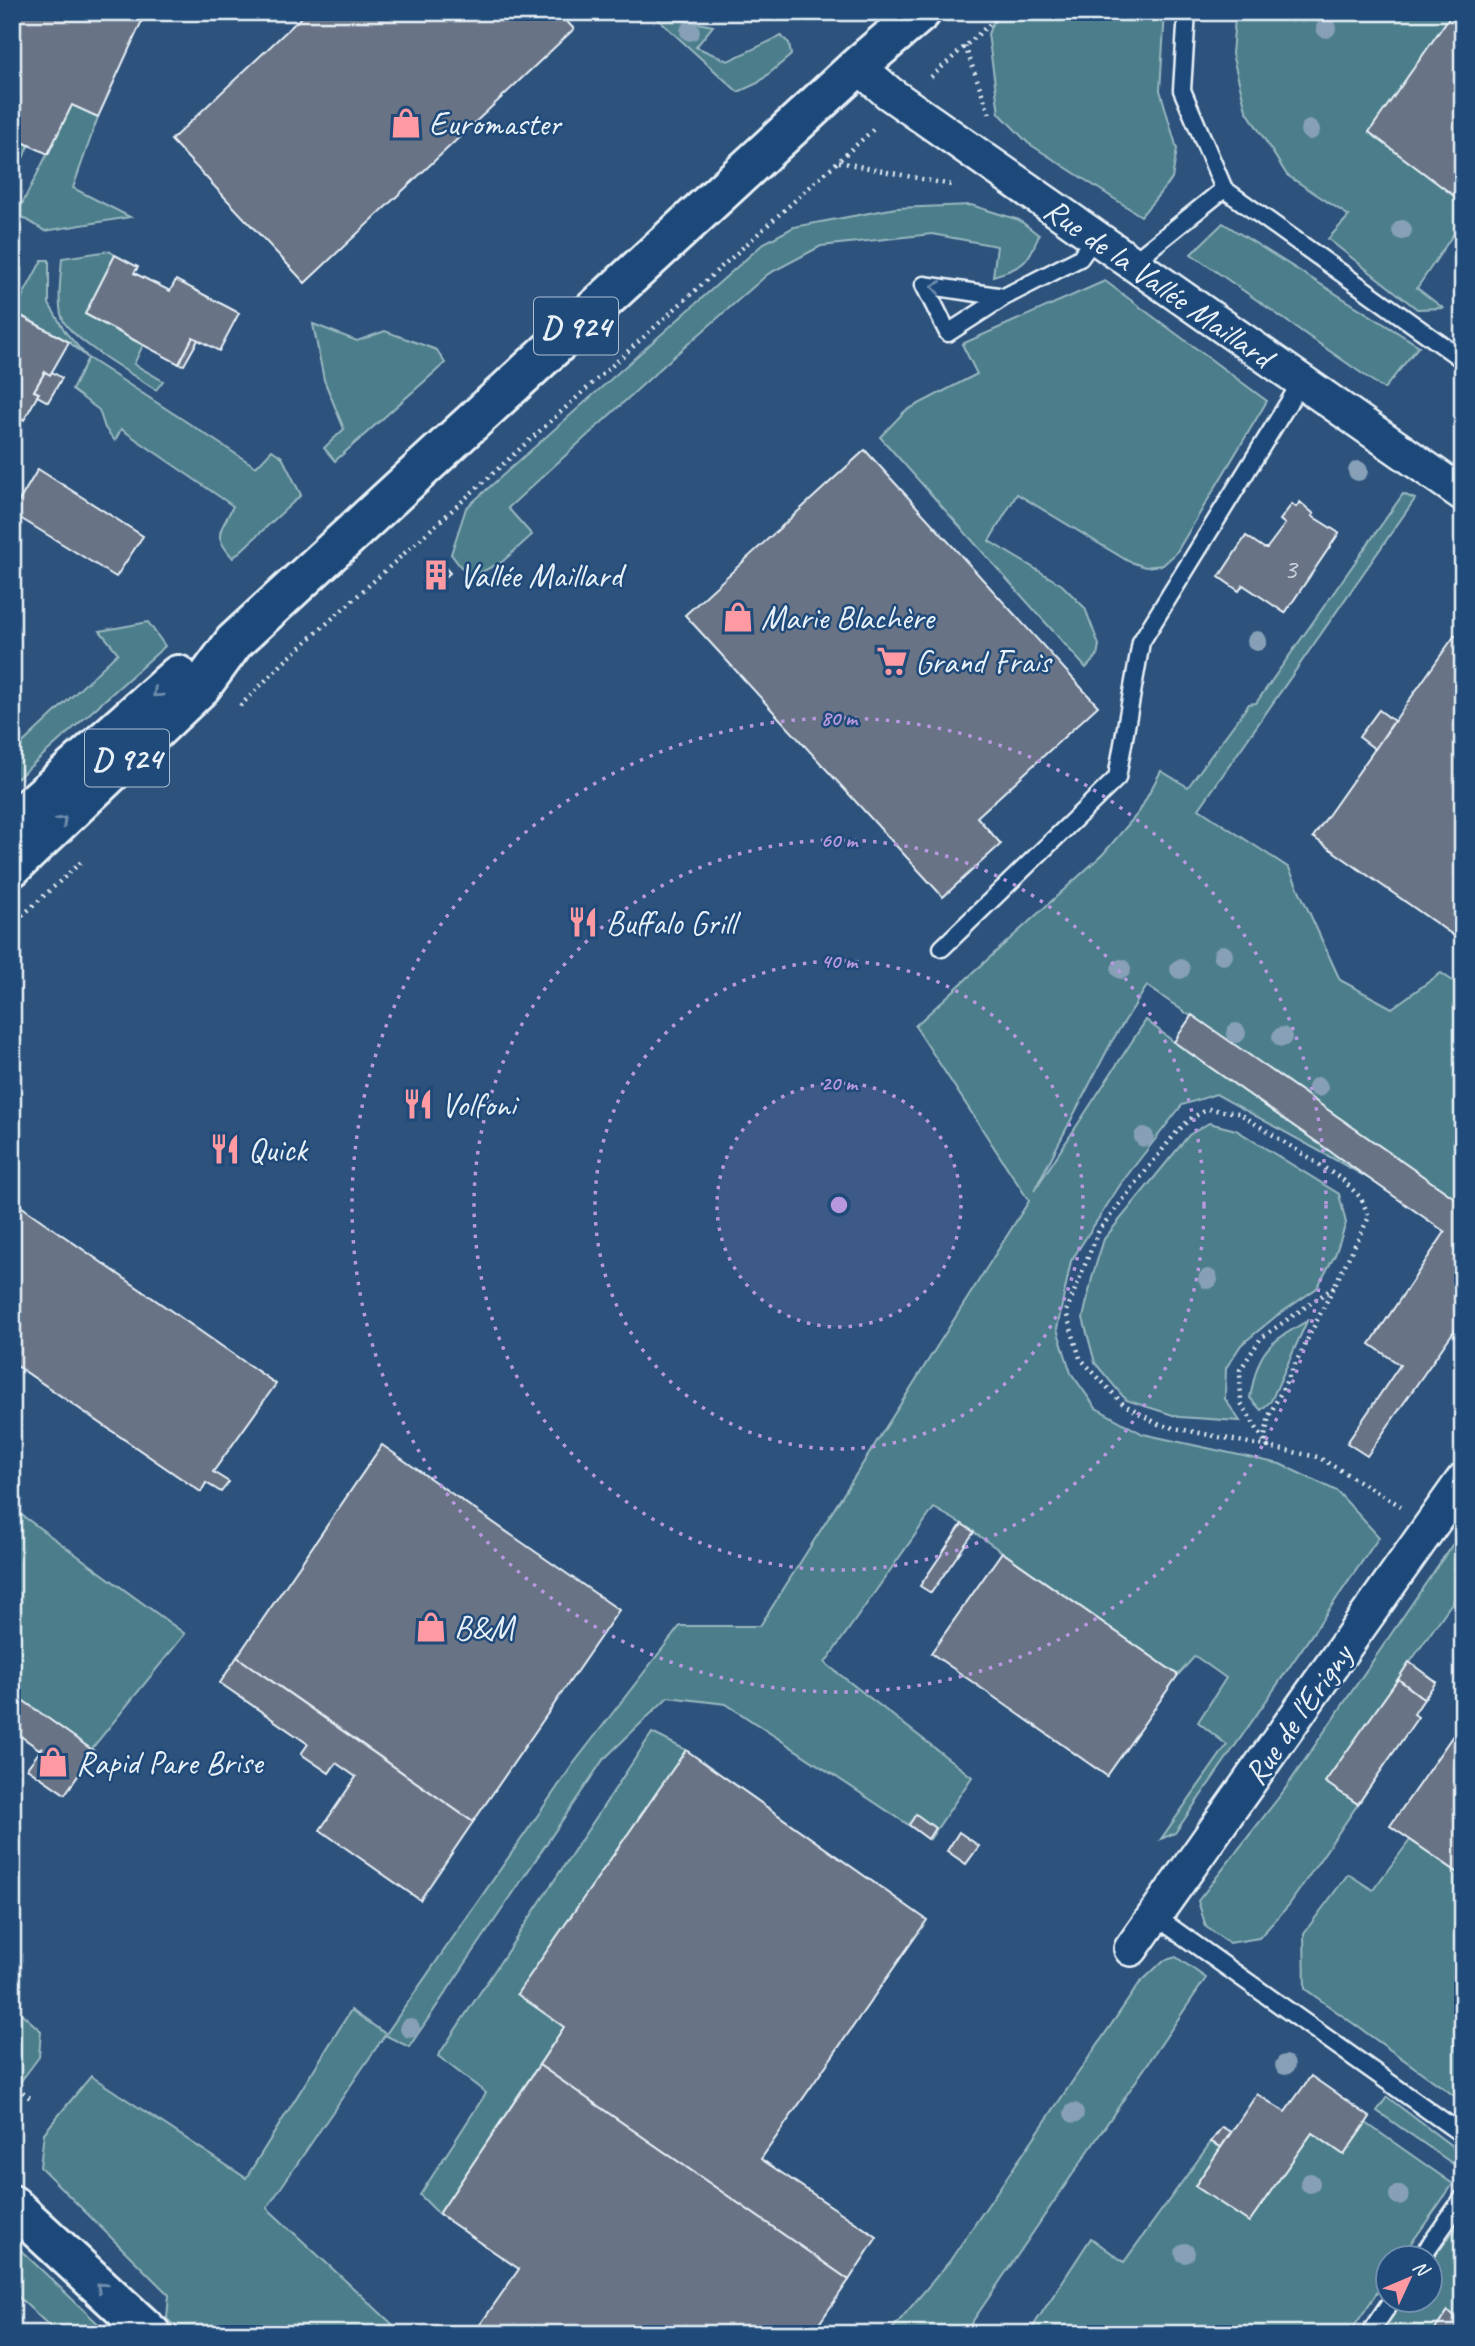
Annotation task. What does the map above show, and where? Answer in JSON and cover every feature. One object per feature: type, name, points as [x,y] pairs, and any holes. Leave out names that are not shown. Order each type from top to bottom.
[{"type":"main road","name":"D 924","points":[[12,867],[201,687],[234,642],[858,66],[921,12]]},
{"type":"main road","name":"D 924","points":[[12,823],[184,670],[234,642]]},
{"type":"main road","points":[[12,2205],[151,2334]]},
{"type":"street","name":"Rue de la Vallée Maillard","points":[[858,66],[889,93],[1463,494]]},
{"type":"street","name":"Rue de l'Erigny","points":[[1131,1949],[1463,1480]]},
{"type":"lane","points":[[1187,12],[1182,90],[1224,189],[1463,360]]},
{"type":"lane","points":[[1132,263],[1224,189]]},
{"type":"lane","points":[[1004,297],[924,285],[948,333],[1004,297],[1080,258],[1095,237]]},
{"type":"lane","points":[[942,948],[1116,778],[1141,642],[1301,382]]},
{"type":"lane","points":[[1155,1916],[1463,2136]]},
{"type":"lane","points":[[1431,2244],[1463,2198]]},
{"type":"lane","points":[[1369,2334],[1383,2314]]},
{"type":"path","points":[[999,129],[991,117],[965,46],[1003,12]]},
{"type":"path","points":[[236,710],[539,430],[839,162],[964,187]]},
{"type":"path","points":[[12,925],[83,859]]},
{"type":"path","points":[[1268,1447],[1265,1437],[1269,1416],[1369,1217],[1361,1198],[1343,1180],[1239,1113],[1208,1109],[1190,1119],[1175,1133],[1099,1230],[1066,1312],[1080,1358],[1123,1404],[1160,1425],[1268,1447],[1318,1457],[1432,1524]]},
{"type":"path","points":[[1268,1447],[1241,1403],[1240,1370],[1261,1338],[1334,1287]]},
{"type":"path","points":[[12,2082],[31,2099]]},
{"type":"green space","points":[[997,12],[1165,12],[1160,90],[1177,149],[1172,179],[1141,216],[1028,143],[999,113],[988,34]]},
{"type":"green space","points":[[1209,12],[1453,12],[1370,132],[1457,197],[1463,189],[1463,220],[1417,288],[1443,308],[1417,309],[1328,239],[1349,216],[1287,175],[1246,110],[1232,54],[1235,17]]},
{"type":"green space","points":[[652,14],[713,26],[696,47],[728,61],[781,36],[789,43],[791,55],[758,83],[738,92]]},
{"type":"green space","points":[[72,105],[98,117],[73,188],[130,217],[45,231],[17,214]]},
{"type":"green space","points":[[12,137],[29,145],[12,182]]},
{"type":"green space","points":[[971,205],[1019,220],[1039,235],[1023,263],[993,276],[997,246],[932,234],[821,246],[768,274],[508,508],[532,535],[502,562],[469,578],[451,554],[466,508],[764,243],[794,227],[896,208]]},
{"type":"green space","points":[[1223,223],[1419,346],[1384,389],[1191,254]]},
{"type":"green space","points":[[109,251],[115,255],[85,314],[143,345],[134,364],[163,381],[156,390],[80,339],[64,322],[60,309],[62,258]]},
{"type":"green space","points":[[42,260],[49,260],[49,304],[66,333],[88,358],[69,342],[12,311],[12,300],[19,303]]},
{"type":"green space","points":[[1105,281],[1267,401],[1176,553],[1163,565],[1145,567],[1128,561],[1017,494],[989,541],[1062,585],[1085,608],[1099,645],[1097,656],[1086,668],[880,437],[905,411],[977,374],[962,344]]},
{"type":"green space","points":[[313,324],[357,341],[385,331],[437,350],[445,363],[335,461],[324,448],[344,429],[324,380]]},
{"type":"green space","points":[[88,358],[256,467],[272,450],[282,457],[301,495],[233,558],[222,543],[220,533],[233,506],[121,429],[115,441],[105,428],[99,410],[72,390]]},
{"type":"green space","points":[[1403,494],[1415,499],[1199,809],[1289,868],[1340,980],[1392,1008],[1441,973],[1463,988],[1463,1204],[1147,986],[1112,1041],[1034,1191],[1146,1020],[1370,1179],[1216,1094],[1182,1105],[1122,1182],[1071,1261],[1057,1329],[1071,1373],[1096,1408],[1143,1434],[1280,1464],[1337,1491],[1379,1537],[1175,1833],[1161,1839],[1227,1745],[1198,1722],[1226,1678],[1195,1656],[1178,1675],[962,1524],[934,1508],[825,1663],[972,1777],[930,1839],[726,1704],[668,1697],[603,1760],[409,2047],[385,2035],[267,2208],[403,2334],[184,2334],[167,2319],[169,2295],[40,2167],[44,2133],[91,2076],[246,2178],[351,2010],[386,2034],[574,1763],[680,1626],[760,1626],[1029,1201],[915,1026],[1103,854],[1139,812],[1161,771],[1188,787],[1249,704],[1256,703]]},
{"type":"green space","points":[[148,622],[165,646],[12,783],[12,753],[118,653],[100,631]]},
{"type":"green space","points":[[1209,1123],[1236,1130],[1339,1194],[1346,1223],[1335,1255],[1317,1288],[1241,1345],[1226,1368],[1225,1399],[1240,1421],[1179,1417],[1126,1400],[1095,1363],[1083,1318],[1104,1239],[1189,1135]]},
{"type":"green space","points":[[1307,1321],[1271,1401],[1261,1410],[1250,1398],[1261,1358],[1273,1343]]},
{"type":"green space","points":[[12,1508],[185,1634],[90,1751],[12,1695]]},
{"type":"green space","points":[[1463,1529],[1463,1587],[1326,1782],[1358,1804],[1289,1905],[1259,1938],[1229,1943],[1206,1927],[1198,1901],[1283,1792]]},
{"type":"green space","points":[[652,1733],[686,1750],[564,2027],[439,2214],[420,2195],[486,2093],[438,2056]]},
{"type":"green space","points":[[1410,1840],[1463,1876],[1463,2102],[1305,1989],[1304,1933],[1348,1874],[1373,1890]]},
{"type":"green space","points":[[1176,1957],[1206,1978],[964,2334],[888,2334],[949,2262],[1139,1984],[1163,1961]]},
{"type":"green space","points":[[12,2005],[41,2031],[39,2057],[12,2093]]},
{"type":"green space","points":[[1387,2097],[1453,2147],[1462,2170],[1377,2111]]},
{"type":"green space","points":[[1366,2123],[1453,2184],[1411,2244],[1374,2244],[1374,2297],[1349,2334],[1028,2334],[1091,2238],[1124,2262],[1211,2142],[1221,2147],[1195,2186],[1249,2222],[1312,2133],[1344,2154]]},
{"type":"green space","points":[[1463,2220],[1463,2322],[1448,2311],[1432,2334],[1378,2334],[1391,2314],[1444,2314],[1444,2244]]},
{"type":"green space","points":[[12,2242],[109,2334],[58,2334],[12,2291]]},
{"type":"building","points":[[13,12],[146,12],[98,117],[72,105],[48,154],[12,137]]},
{"type":"building","points":[[307,12],[558,12],[574,29],[305,283],[171,140]]},
{"type":"building","points":[[1453,12],[1463,16],[1463,189],[1457,198],[1369,132]]},
{"type":"building","points":[[115,255],[138,267],[134,273],[170,291],[176,280],[239,313],[219,351],[193,337],[179,364],[85,314]]},
{"type":"building","points":[[12,311],[69,342],[50,375],[45,372],[34,391],[39,393],[24,420],[12,414]]},
{"type":"building","points":[[193,337],[198,340],[184,365],[179,364]]},
{"type":"building","points":[[45,372],[50,375],[52,372],[62,378],[48,402],[34,391]]},
{"type":"building","name":"Grand Frais","points":[[865,450],[1098,706],[977,817],[1001,844],[943,897],[685,615]]},
{"type":"building","points":[[38,469],[143,536],[116,577],[12,513]]},
{"type":"building","points":[[1300,502],[1314,514],[1312,516],[1339,533],[1285,613],[1243,585],[1239,591],[1219,577],[1246,536],[1267,548],[1285,524],[1280,520],[1292,504],[1296,507]]},
{"type":"building","name":"Vallée Maillard","points":[[439,561],[450,573],[432,589],[422,578]]},
{"type":"building","points":[[1455,635],[1463,640],[1463,942],[1313,837]]},
{"type":"building","points":[[1379,710],[1394,721],[1375,749],[1359,737]]},
{"type":"building","points":[[1192,1015],[1463,1204],[1463,1318],[1367,1456],[1347,1443],[1400,1365],[1370,1344],[1445,1232],[1174,1042]]},
{"type":"building","points":[[12,1200],[276,1384],[213,1472],[229,1482],[221,1492],[206,1483],[201,1492],[14,1364],[12,1367]]},
{"type":"building","points":[[382,1445],[619,1610],[473,1822],[237,1657]]},
{"type":"building","points":[[962,1524],[974,1532],[931,1593],[920,1586]]},
{"type":"building","points":[[1002,1552],[1178,1675],[1107,1776],[931,1653]]},
{"type":"building","points":[[237,1657],[473,1822],[420,1900],[320,1830],[356,1777],[336,1763],[329,1773],[301,1754],[308,1744],[220,1683]]},
{"type":"building","points":[[1409,1662],[1436,1682],[1424,1699],[1398,1679]]},
{"type":"building","points":[[1398,1679],[1424,1699],[1414,1714],[1418,1717],[1358,1804],[1325,1782]]},
{"type":"building","points":[[14,1694],[95,1752],[65,1794],[27,1768],[43,1747],[39,1749],[12,1730]]},
{"type":"building","points":[[1463,1721],[1463,1876],[1390,1826]]},
{"type":"building","points":[[686,1750],[927,1920],[761,2159],[877,2237],[849,2280],[539,2065],[564,2027],[517,1994]]},
{"type":"building","points":[[916,1814],[935,1828],[928,1839],[909,1825]]},
{"type":"building","points":[[959,1832],[979,1846],[966,1864],[947,1851]]},
{"type":"building","points":[[539,2065],[849,2280],[812,2334],[484,2334],[477,2329],[519,2269],[439,2214]]},
{"type":"building","points":[[1311,2076],[1370,2117],[1344,2155],[1312,2133],[1249,2222],[1195,2186],[1257,2094],[1285,2112]]},
{"type":"building","points":[[1222,2127],[1231,2132],[1221,2147],[1211,2142]]},
{"type":"building","points":[[1448,2311],[1463,2322],[1463,2334],[1432,2334]]},
{"type":"place","name":"Euromaster","points":[[406,123]]},
{"type":"place","name":"Vallée Maillard","points":[[436,575]]},
{"type":"place","name":"Marie Blachère","points":[[738,617]]},
{"type":"place","name":"Grand Frais","points":[[892,661]]},
{"type":"place","name":"Buffalo Grill","points":[[583,922]]},
{"type":"place","name":"Volfoni","points":[[418,1104]]},
{"type":"place","name":"Quick","points":[[225,1149]]},
{"type":"place","name":"B&M","points":[[431,1627]]},
{"type":"place","name":"Rapid Pare Brise","points":[[53,1762]]}]
